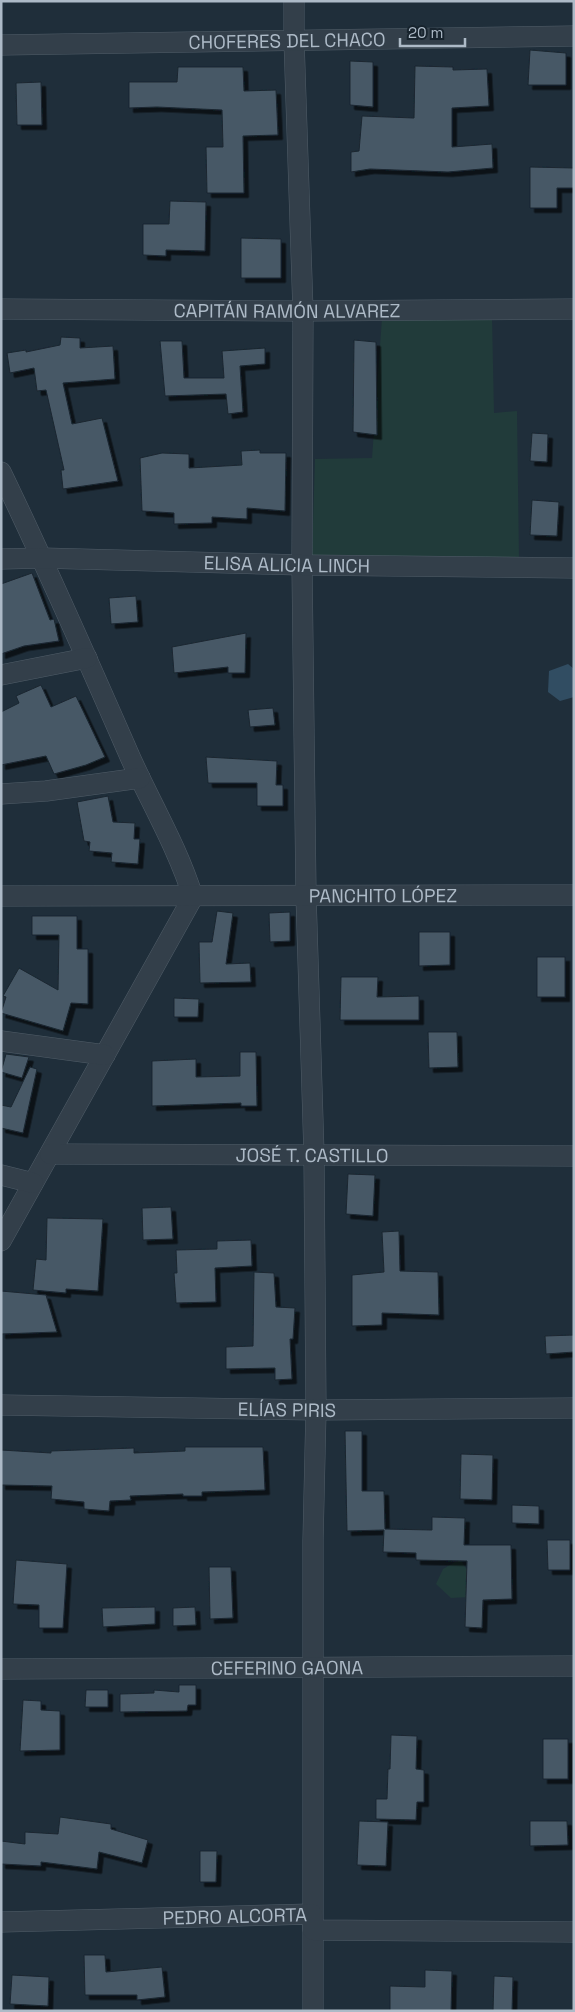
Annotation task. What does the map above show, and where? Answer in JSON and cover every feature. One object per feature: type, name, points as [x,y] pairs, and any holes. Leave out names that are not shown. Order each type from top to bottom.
[{"type":"street","points":[[294,1],[303,310],[302,565],[306,895],[314,1154],[316,1410],[313,1541],[313,2011]]},
{"type":"street","name":"CHOFERES DEL CHACO","points":[[1,44],[574,36]]},
{"type":"street","name":"CAPITÁN RAMÓN ALVAREZ","points":[[1,308],[574,309]]},
{"type":"street","points":[[1,472],[42,558],[140,778],[183,867],[193,897],[1,1241]]},
{"type":"street","name":"ELISA ALICIA LINCH","points":[[1,559],[42,558],[302,565],[574,568]]},
{"type":"street","points":[[1,675],[87,658]]},
{"type":"street","points":[[1,794],[46,791],[140,778]]},
{"type":"street","name":"PANCHITO LÓPEZ","points":[[1,896],[574,895]]},
{"type":"street","points":[[1,1041],[105,1055]]},
{"type":"street","name":"JOSÉ T. CASTILLO","points":[[50,1154],[574,1156]]},
{"type":"street","points":[[1,1175],[33,1183]]},
{"type":"street","name":"ELÍAS PIRIS","points":[[1,1405],[316,1410],[574,1408]]},
{"type":"street","name":"CEFERINO GAONA","points":[[1,1669],[574,1666]]},
{"type":"street","name":"PEDRO ALCORTA","points":[[1,1922],[312,1914],[312,1930],[574,1932]]},
{"type":"green space","points":[[492,316],[494,413],[517,411],[519,559],[312,556],[315,459],[372,458],[382,318]]},
{"type":"green space","points":[[460,1559],[471,1576],[470,1597],[451,1598],[436,1584],[443,1569]]},
{"type":"water","points":[[568,664],[574,669],[574,697],[560,701],[548,692],[549,671]]},
{"type":"building","points":[[530,50],[566,53],[566,85],[528,85]]},
{"type":"building","points":[[350,61],[373,62],[373,107],[350,105]]},
{"type":"building","points":[[415,66],[453,67],[453,70],[487,69],[489,106],[452,108],[452,147],[492,144],[493,168],[448,172],[370,169],[351,172],[351,152],[359,151],[362,116],[414,118]]},
{"type":"building","points":[[178,67],[243,67],[244,91],[276,90],[278,135],[243,136],[244,193],[207,193],[206,147],[223,147],[222,110],[157,107],[129,108],[129,82],[177,82]]},
{"type":"building","points":[[41,82],[42,125],[17,125],[16,83]]},
{"type":"building","points":[[530,167],[574,168],[574,188],[557,188],[557,208],[530,208]]},
{"type":"building","points":[[170,201],[206,202],[205,251],[166,250],[166,256],[143,255],[143,224],[169,224]]},
{"type":"building","points":[[241,238],[281,239],[281,278],[241,278]]},
{"type":"building","points":[[61,337],[80,338],[80,348],[113,346],[115,379],[63,383],[72,424],[102,418],[118,481],[63,489],[61,470],[64,470],[46,390],[37,391],[34,368],[10,373],[7,353],[26,350],[26,352],[60,345]]},
{"type":"building","points":[[354,340],[376,342],[377,435],[353,432]]},
{"type":"building","points":[[160,341],[182,341],[184,378],[224,378],[222,351],[265,348],[265,364],[240,366],[243,412],[228,414],[226,394],[165,396]]},
{"type":"building","points":[[532,433],[548,434],[547,462],[530,461]]},
{"type":"building","points":[[260,450],[260,453],[286,453],[285,511],[247,508],[247,519],[212,517],[212,523],[174,524],[174,513],[142,511],[140,458],[162,453],[189,454],[189,468],[242,465],[241,451]]},
{"type":"building","points":[[532,500],[559,502],[557,536],[530,535]]},
{"type":"building","points":[[32,573],[50,620],[54,619],[59,641],[24,646],[1,654],[1,584]]},
{"type":"building","points":[[136,596],[138,622],[111,624],[109,598]]},
{"type":"building","points":[[246,633],[245,673],[228,673],[228,667],[174,673],[172,647]]},
{"type":"building","points":[[41,685],[51,707],[76,696],[105,757],[86,765],[54,774],[46,756],[1,765],[1,712],[19,703],[16,696]]},
{"type":"building","points":[[273,708],[275,725],[250,727],[248,710]]},
{"type":"building","points":[[206,757],[277,761],[276,785],[283,785],[283,806],[257,806],[257,783],[208,783]]},
{"type":"building","points":[[108,796],[113,822],[135,823],[134,839],[140,839],[138,864],[111,862],[112,853],[89,851],[90,842],[84,841],[77,802]]},
{"type":"building","points":[[217,911],[233,913],[226,964],[250,963],[251,982],[200,983],[199,942],[212,942]]},
{"type":"building","points":[[290,912],[290,941],[270,942],[269,913]]},
{"type":"building","points":[[32,916],[77,916],[77,949],[88,949],[88,1004],[71,1003],[63,1031],[1,1013],[6,997],[3,996],[19,968],[58,990],[59,935],[32,935]]},
{"type":"building","points":[[419,932],[450,932],[450,965],[419,966]]},
{"type":"building","points":[[537,957],[565,957],[565,997],[537,997]]},
{"type":"building","points":[[341,977],[378,977],[377,997],[419,996],[419,1020],[340,1020]]},
{"type":"building","points":[[174,998],[199,999],[198,1017],[174,1017]]},
{"type":"building","points":[[428,1032],[457,1032],[458,1067],[429,1068]]},
{"type":"building","points":[[240,1052],[256,1052],[257,1106],[241,1106],[241,1103],[152,1106],[152,1061],[196,1059],[196,1077],[240,1076]]},
{"type":"building","points":[[6,1054],[29,1057],[22,1078],[1,1072]]},
{"type":"building","points":[[30,1067],[37,1069],[23,1133],[1,1128],[1,1105],[11,1107]]},
{"type":"building","points":[[348,1174],[375,1175],[373,1216],[346,1214]]},
{"type":"building","points":[[171,1207],[173,1239],[143,1240],[142,1208]]},
{"type":"building","points":[[47,1218],[103,1219],[98,1291],[66,1289],[66,1293],[33,1290],[36,1259],[46,1260]]},
{"type":"building","points":[[399,1231],[400,1271],[438,1272],[439,1315],[382,1313],[382,1325],[352,1326],[352,1275],[384,1272],[382,1232]]},
{"type":"building","points":[[251,1240],[252,1266],[215,1268],[216,1302],[176,1303],[174,1273],[177,1273],[176,1250],[217,1249],[217,1241]]},
{"type":"building","points":[[254,1272],[274,1273],[276,1307],[295,1308],[293,1339],[290,1339],[292,1379],[275,1380],[275,1368],[226,1369],[226,1347],[253,1346]]},
{"type":"building","points":[[1,1291],[46,1295],[57,1332],[1,1334]]},
{"type":"building","points":[[574,1335],[574,1352],[546,1354],[545,1336]]},
{"type":"building","points":[[345,1431],[362,1431],[362,1491],[384,1491],[385,1529],[432,1530],[432,1517],[465,1518],[464,1545],[511,1545],[512,1599],[483,1600],[482,1628],[465,1627],[467,1561],[416,1560],[416,1553],[383,1552],[384,1530],[347,1531]]},
{"type":"building","points":[[185,1447],[263,1447],[265,1490],[202,1492],[202,1496],[183,1496],[183,1494],[130,1496],[131,1500],[110,1501],[109,1511],[84,1509],[84,1502],[51,1499],[52,1486],[1,1485],[1,1450],[51,1453],[51,1451],[134,1448],[134,1453],[185,1451]]},
{"type":"building","points":[[461,1454],[493,1455],[492,1500],[460,1499]]},
{"type":"building","points":[[512,1505],[539,1506],[539,1524],[512,1523]]},
{"type":"building","points":[[547,1540],[570,1540],[570,1570],[548,1570]]},
{"type":"building","points":[[16,1560],[67,1564],[63,1628],[39,1628],[39,1605],[13,1604]]},
{"type":"building","points":[[209,1567],[231,1567],[233,1618],[210,1619]]},
{"type":"building","points":[[155,1607],[155,1624],[103,1627],[102,1608]]},
{"type":"building","points":[[195,1607],[196,1625],[173,1626],[173,1608]]},
{"type":"building","points":[[179,1685],[196,1685],[196,1705],[188,1705],[187,1711],[120,1712],[120,1694],[154,1693],[154,1690],[179,1692]]},
{"type":"building","points":[[86,1690],[108,1690],[108,1707],[85,1707]]},
{"type":"building","points":[[23,1700],[41,1701],[41,1710],[60,1711],[60,1750],[20,1751]]},
{"type":"building","points":[[391,1735],[417,1736],[416,1769],[424,1770],[424,1802],[417,1802],[416,1820],[376,1819],[376,1799],[387,1799]]},
{"type":"building","points":[[543,1739],[568,1739],[568,1779],[543,1779]]},
{"type":"building","points":[[60,1817],[111,1824],[111,1829],[148,1840],[142,1863],[99,1852],[97,1869],[41,1862],[41,1866],[1,1864],[1,1841],[25,1844],[25,1832],[58,1834]]},
{"type":"building","points":[[359,1821],[388,1822],[386,1866],[357,1865]]},
{"type":"building","points":[[530,1821],[567,1821],[568,1845],[530,1846]]},
{"type":"building","points":[[200,1851],[217,1851],[216,1882],[200,1882]]},
{"type":"building","points":[[84,1955],[105,1955],[106,1972],[162,1967],[165,1997],[137,2000],[137,1995],[85,1995]]},
{"type":"building","points":[[425,1970],[452,1971],[451,2011],[390,2011],[390,1986],[425,1987]]},
{"type":"building","points":[[12,1975],[49,1977],[48,2006],[10,2004]]},
{"type":"building","points":[[494,1976],[513,1977],[512,2011],[493,2011]]}]
